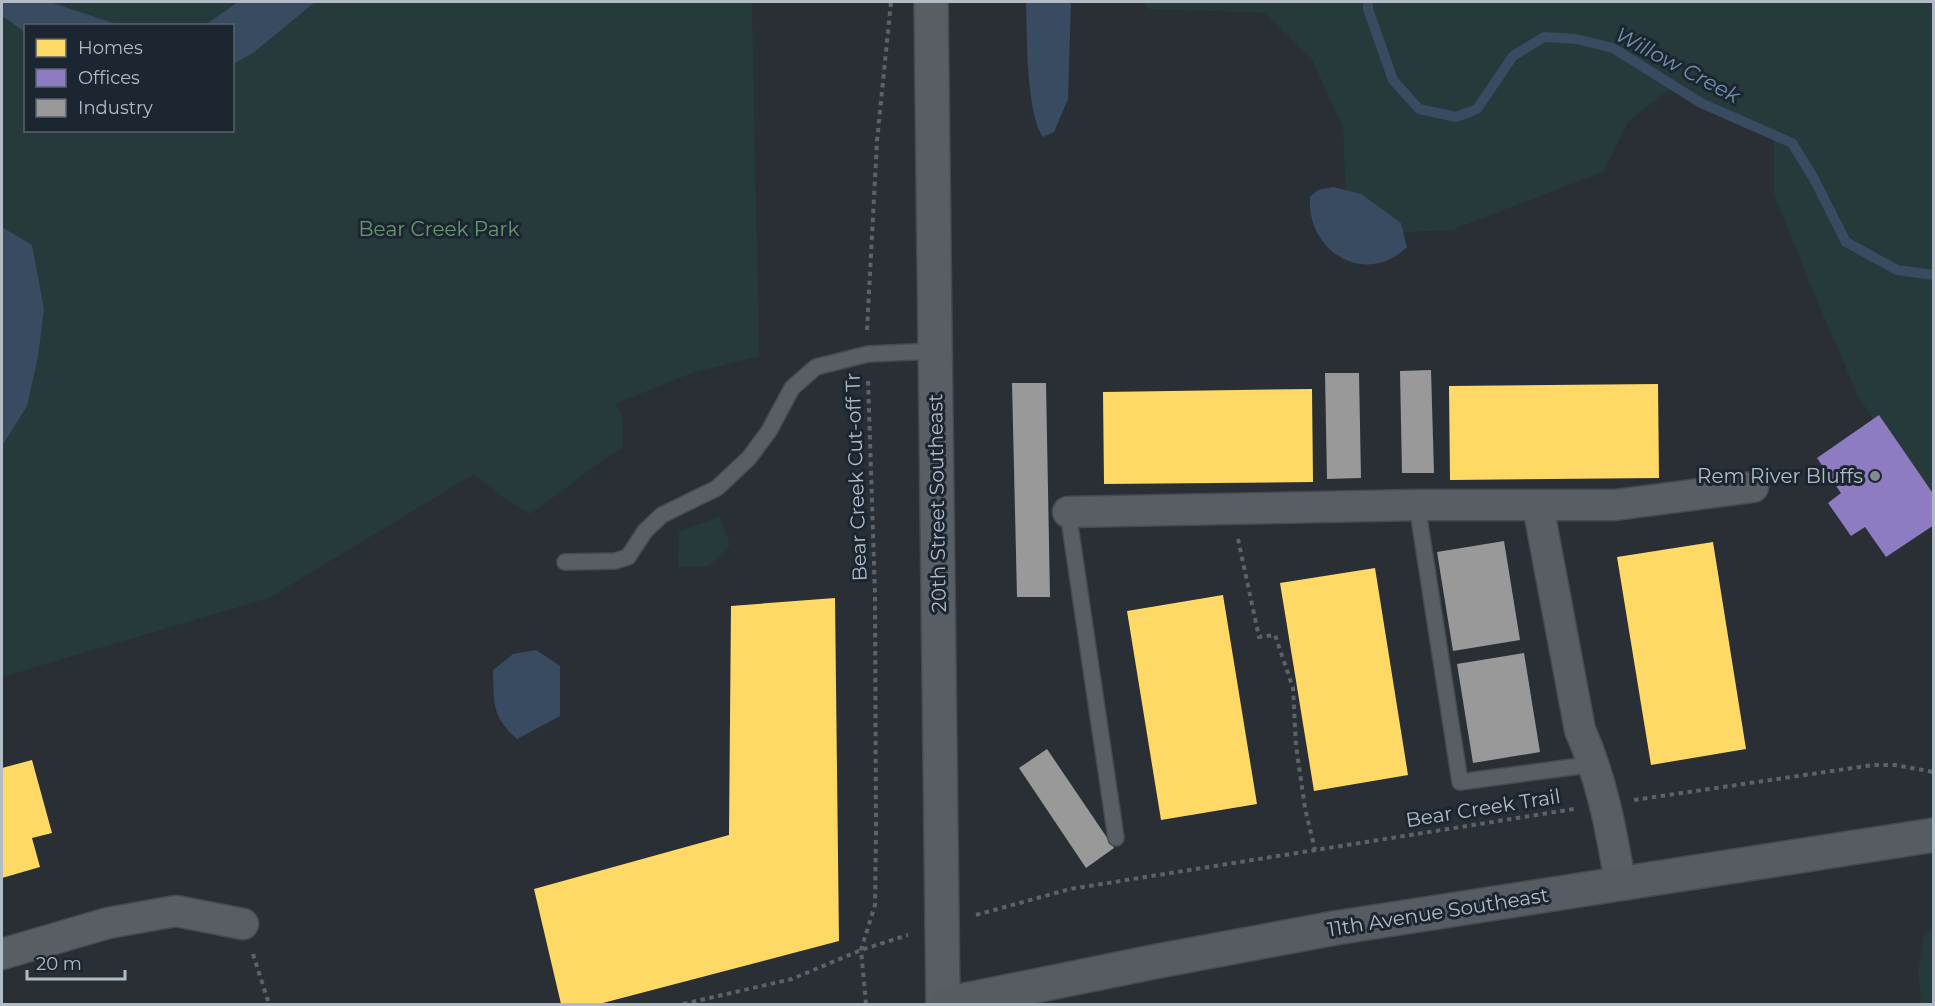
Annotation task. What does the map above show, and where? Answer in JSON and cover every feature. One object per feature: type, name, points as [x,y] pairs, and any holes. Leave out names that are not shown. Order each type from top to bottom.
[{"type":"main road","name":"11th Avenue Southeast","points":[[945,1005],[1158,961],[1324,930],[1620,882],[1934,835]]},
{"type":"street","name":"20th Street Southeast","points":[[931,2],[945,1005]]},
{"type":"street","points":[[1068,512],[1417,505],[1615,505],[1753,487]]},
{"type":"street","points":[[1538,506],[1580,730],[1595,764],[1606,804],[1620,882]]},
{"type":"street","points":[[2,954],[108,923],[176,911],[243,924]]},
{"type":"lane","points":[[565,562],[615,561],[628,557],[645,531],[662,515],[717,489],[749,458],[769,431],[792,388],[816,367],[868,354],[935,351]]},
{"type":"lane","points":[[1417,505],[1460,782],[1595,764]]},
{"type":"lane","points":[[1068,512],[1116,838]]},
{"type":"path","name":"Bear Creek Cut-off Tr","points":[[861,950],[875,904],[876,832],[875,595],[868,354],[871,225],[891,2]]},
{"type":"path","points":[[1231,509],[1259,637],[1275,635],[1293,688],[1299,767],[1315,850]]},
{"type":"path","name":"Bear Creek Trail","points":[[1038,896],[1606,804],[1873,765],[1895,765],[1934,772]]},
{"type":"path","points":[[243,924],[269,1005]]},
{"type":"path","points":[[683,1005],[792,978],[861,950],[866,1005]]},
{"type":"green space","name":"Bear Creek Park","points":[[2,2],[752,2],[759,356],[692,373],[615,404],[623,416],[622,448],[530,514],[505,499],[474,474],[269,598],[2,677]]},
{"type":"green space","points":[[1143,2],[1933,2],[1933,509],[1858,396],[1816,298],[1774,195],[1774,135],[1701,103],[1674,86],[1629,121],[1603,172],[1452,230],[1385,233],[1346,204],[1343,128],[1312,59],[1265,13],[1149,9]]},
{"type":"green space","points":[[720,517],[730,545],[709,566],[678,567],[679,531]]},
{"type":"green space","points":[[1933,927],[1933,1004],[1921,1004],[1918,971],[1924,934]]},
{"type":"water","points":[[2,2],[50,2],[116,24],[24,24],[24,31],[2,16]]},
{"type":"water","points":[[238,2],[315,2],[253,53],[234,63],[234,24],[206,24]]},
{"type":"water","points":[[1026,2],[1071,2],[1068,99],[1054,132],[1043,137],[1037,126],[1030,92]]},
{"type":"water","points":[[1333,187],[1361,194],[1401,223],[1407,247],[1391,259],[1374,264],[1357,263],[1341,258],[1328,247],[1318,233],[1311,216],[1310,197],[1318,190]]},
{"type":"water","points":[[2,227],[32,245],[44,309],[38,357],[27,406],[2,446]]},
{"type":"water","points":[[536,650],[560,666],[560,716],[517,739],[502,723],[498,715],[494,700],[493,670],[513,654]]},
{"type":"building: Homes","points":[[1658,384],[1659,478],[1450,480],[1449,386]]},
{"type":"building: Homes","points":[[1312,389],[1313,482],[1104,484],[1103,392]]},
{"type":"building: Homes","points":[[1713,542],[1746,749],[1651,765],[1617,557]]},
{"type":"building: Homes","points":[[1375,568],[1408,775],[1314,791],[1280,583]]},
{"type":"building: Homes","points":[[1223,595],[1257,804],[1161,820],[1127,611]]},
{"type":"building: Homes","points":[[835,598],[839,941],[599,1004],[561,1004],[534,889],[729,835],[731,606]]},
{"type":"building: Homes","points":[[32,760],[52,833],[32,838],[40,867],[2,878],[2,768]]},
{"type":"building: Offices","name":"Rem River Bluffs","points":[[1879,415],[1934,495],[1934,525],[1886,557],[1865,527],[1851,536],[1828,503],[1841,493],[1817,458]]},
{"type":"building: Industry","points":[[1431,370],[1434,473],[1402,473],[1400,371]]},
{"type":"building: Industry","points":[[1325,373],[1359,373],[1361,478],[1327,479]]},
{"type":"building: Industry","points":[[1012,383],[1046,383],[1050,597],[1017,597]]},
{"type":"building: Industry","points":[[1504,541],[1520,640],[1453,651],[1437,552]]},
{"type":"building: Industry","points":[[1524,653],[1540,752],[1473,763],[1457,664]]},
{"type":"building: Industry","points":[[1047,749],[1114,848],[1086,868],[1019,768]]},
{"type":"waterway","name":"Willow Creek","points":[[1368,2],[1368,9],[1393,80],[1419,109],[1456,117],[1477,109],[1513,56],[1544,37],[1576,39],[1613,48],[1701,103],[1792,143],[1813,177],[1846,242],[1897,270],[1934,275]]},
{"type":"place","name":"Rem River Bluffs","points":[[1875,476]]}]
